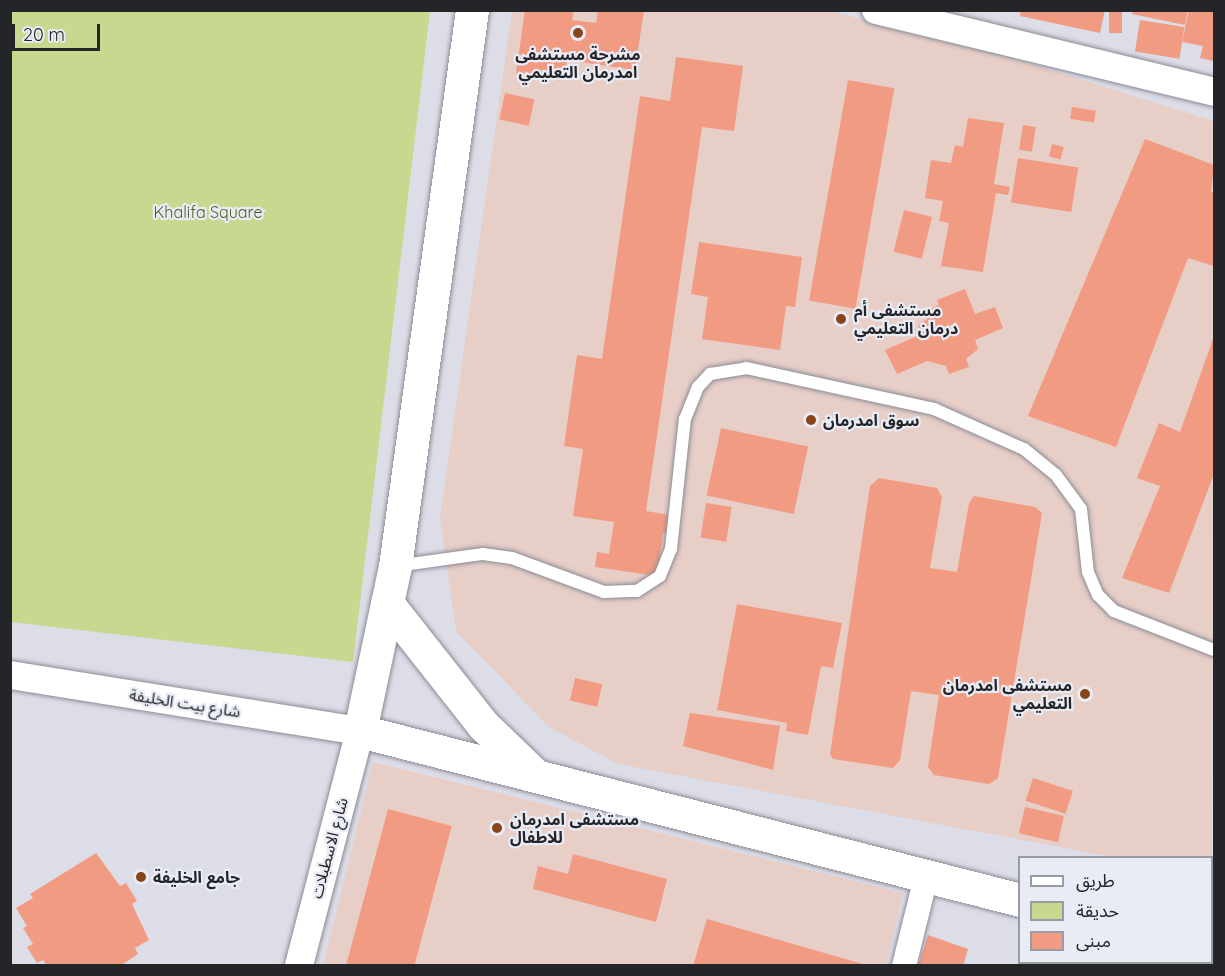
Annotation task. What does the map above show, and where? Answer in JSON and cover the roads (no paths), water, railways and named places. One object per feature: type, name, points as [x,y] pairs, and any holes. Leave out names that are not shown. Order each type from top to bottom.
[{"type":"main road","points":[[472,10],[394,566],[360,731],[1018,900]]},
{"type":"main road","points":[[387,603],[483,725],[537,777]]},
{"type":"street","points":[[876,10],[1215,92]]},
{"type":"street","name":"شارع بيت الخليفة","points":[[10,675],[360,731]]},
{"type":"street","name":"شارع الاسطبلات","points":[[298,966],[360,731]]},
{"type":"street","points":[[904,966],[926,877]]},
{"type":"lane","points":[[394,566],[483,554],[512,558],[604,592],[637,591],[660,576],[670,549],[685,419],[698,387],[710,374],[746,368],[934,409],[1024,449],[1056,475],[1081,509],[1088,572],[1098,595],[1114,611],[1215,650]]},
{"type":"place","name":"مشرحة مستشفى امدرمان التعليمي","points":[[578,33]]},
{"type":"place","name":"مستشفى أم درمان التعليمي","points":[[841,319]]},
{"type":"place","name":"سوق امدرمان","points":[[811,420]]},
{"type":"place","name":"مستشفى امدرمان التعليمي","points":[[1085,694]]},
{"type":"place","name":"مستشفى امدرمان للاطفال","points":[[497,828]]},
{"type":"place","name":"جامع الخليفة","points":[[141,877]]},
{"type":"park label","name":"Khalifa Square","points":[[208,212]]}]
